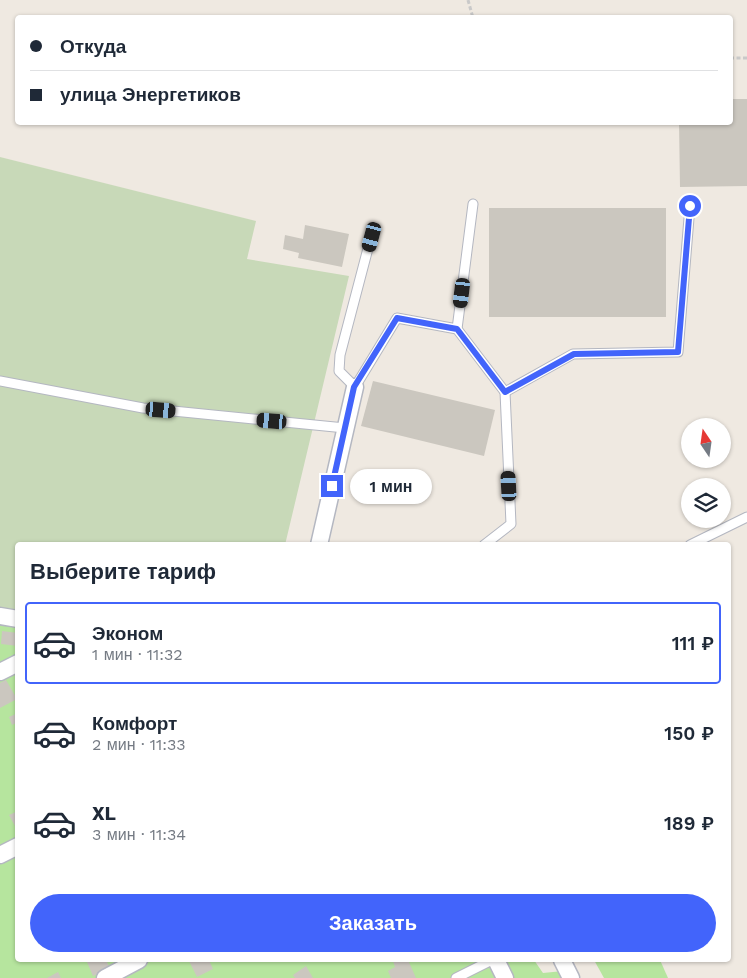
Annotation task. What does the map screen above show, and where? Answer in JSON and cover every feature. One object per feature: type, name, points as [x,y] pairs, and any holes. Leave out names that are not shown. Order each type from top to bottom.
[{"type":"street","points":[[320,542],[354,387]]},
{"type":"street","points":[[0,616],[15,618]]},
{"type":"street","points":[[0,672],[15,664]]},
{"type":"street","points":[[0,854],[15,847]]},
{"type":"street","points":[[105,978],[135,962]]},
{"type":"street","points":[[495,962],[504,978]]},
{"type":"street","points":[[563,962],[571,978]]},
{"type":"lane","points":[[457,329],[473,204]]},
{"type":"lane","points":[[505,392],[574,354],[678,352],[690,206]]},
{"type":"lane","points":[[372,237],[340,355],[338,371],[354,387],[397,318],[457,329],[505,392],[511,524],[488,542]]},
{"type":"lane","points":[[0,381],[143,408],[345,428]]},
{"type":"lane","points":[[696,542],[747,516]]},
{"type":"lane","points":[[456,978],[490,962]]},
{"type":"path","points":[[468,0],[472,15]]},
{"type":"path","points":[[733,58],[747,58]]},
{"type":"green space","points":[[0,157],[256,221],[247,259],[349,276],[286,542],[15,542],[15,610],[0,608]]},
{"type":"green space","points":[[0,608],[15,610],[15,962],[535,962],[543,973],[573,970],[577,978],[0,978]]},
{"type":"green space","points":[[595,962],[661,962],[668,978],[604,978]]},
{"type":"building","points":[[733,99],[747,99],[747,186],[680,187],[679,125],[733,125]]},
{"type":"building","points":[[489,208],[666,208],[666,317],[489,317]]},
{"type":"building","points":[[305,225],[349,234],[342,267],[298,258],[299,253],[283,249],[285,235],[303,239]]},
{"type":"building","points":[[373,381],[495,410],[484,456],[361,426]]},
{"type":"building","points":[[2,631],[15,633],[15,646],[1,644]]},
{"type":"building","points":[[6,680],[15,696],[15,700],[0,708],[0,683]]},
{"type":"building","points":[[15,714],[15,724],[12,725],[9,717]]},
{"type":"building","points":[[15,812],[15,826],[9,815]]},
{"type":"building","points":[[87,962],[107,962],[110,968],[93,976]]},
{"type":"building","points":[[190,962],[210,962],[213,969],[197,977]]},
{"type":"building","points":[[393,962],[409,962],[416,978],[391,978],[388,971],[395,967]]},
{"type":"building","points":[[306,966],[313,978],[295,978],[293,975]]},
{"type":"building","points":[[58,972],[61,978],[47,978]]},
{"type":"route","points":[[332,486],[354,387],[397,318],[457,329],[505,392],[574,354],[678,352],[690,206]]}]
